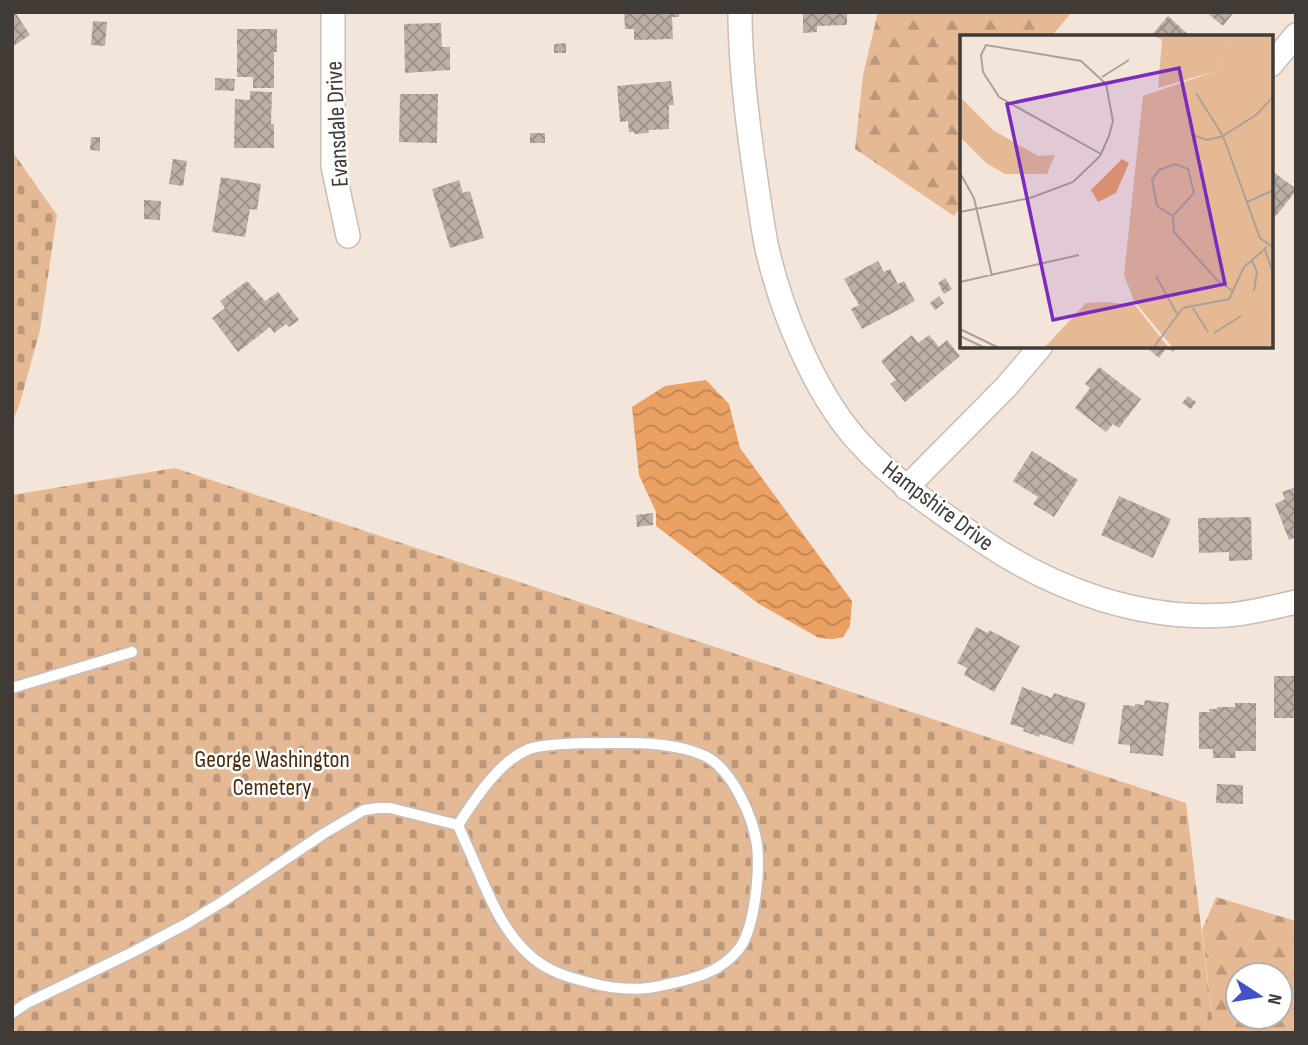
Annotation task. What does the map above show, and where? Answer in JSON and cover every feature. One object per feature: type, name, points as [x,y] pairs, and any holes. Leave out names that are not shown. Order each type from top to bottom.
[{"type":"street","name":"Evansdale Drive","points":[[333,12],[333,166],[348,236]]},
{"type":"street","name":"Hampshire Drive","points":[[740,12],[747,116],[766,245],[797,341],[824,393],[855,438],[906,488],[998,551],[1032,571],[1084,594],[1137,608],[1190,615],[1228,615],[1296,602]]},
{"type":"street","points":[[1273,63],[1296,35]]},
{"type":"street","points":[[906,488],[1006,387],[1039,348]]},
{"type":"lane","points":[[12,688],[132,652]]},
{"type":"lane","points":[[584,743],[667,745],[689,751],[707,758],[729,777],[751,823],[757,844],[758,865],[754,905],[748,927],[740,947],[726,961],[711,972],[687,980],[655,988],[624,989],[563,975],[534,960],[501,922],[458,825],[487,785],[504,767],[513,758],[532,748],[584,743]]},
{"type":"lane","points":[[12,1013],[186,924],[364,810],[390,808],[458,825]]},
{"type":"green space","points":[[878,12],[1072,12],[1053,35],[960,35],[960,208],[954,216],[855,149],[863,75]]},
{"type":"green space","points":[[12,151],[57,215],[40,330],[12,423]]},
{"type":"green space","name":"George Washington Cemetery","points":[[175,468],[1186,803],[1214,1033],[12,1033],[12,495]]},
{"type":"green space","points":[[1216,897],[1296,921],[1296,1033],[1214,1033],[1202,930]]},
{"type":"water","points":[[706,380],[729,404],[740,448],[852,601],[850,626],[843,637],[819,638],[759,604],[656,526],[656,512],[639,475],[632,407],[665,386]]},
{"type":"building","points":[[12,12],[15,12],[30,35],[12,47]]},
{"type":"building","points":[[624,12],[679,12],[679,17],[672,17],[673,39],[634,40],[634,29],[625,29]]},
{"type":"building","points":[[803,12],[847,12],[847,25],[817,26],[817,32],[803,33]]},
{"type":"building","points":[[1206,12],[1234,12],[1223,26]]},
{"type":"building","points":[[1168,16],[1189,35],[1152,35]]},
{"type":"building","points":[[93,21],[107,22],[105,46],[91,45]]},
{"type":"building","points":[[441,23],[442,47],[450,47],[450,70],[405,73],[404,24]]},
{"type":"building","points":[[237,29],[277,29],[274,88],[253,88],[253,77],[237,77]]},
{"type":"building","points":[[566,43],[566,53],[554,53],[554,44]]},
{"type":"building","points":[[215,78],[235,79],[234,91],[215,90]]},
{"type":"building","points":[[671,81],[674,105],[669,105],[669,129],[648,130],[649,133],[629,132],[628,121],[620,122],[617,86]]},
{"type":"building","points":[[250,91],[272,92],[271,124],[274,124],[274,148],[234,148],[235,99],[250,100]]},
{"type":"building","points":[[400,94],[438,94],[437,143],[399,142]]},
{"type":"building","points":[[530,133],[545,133],[545,143],[530,143]]},
{"type":"building","points":[[91,137],[100,137],[100,151],[90,150]]},
{"type":"building","points":[[173,159],[187,161],[183,186],[169,184]]},
{"type":"building","points":[[1273,172],[1296,191],[1273,220]]},
{"type":"building","points":[[221,177],[261,184],[257,210],[250,209],[245,237],[212,232]]},
{"type":"building","points":[[459,180],[463,193],[470,191],[484,238],[450,248],[432,189]]},
{"type":"building","points":[[144,200],[161,201],[160,220],[144,219]]},
{"type":"building","points":[[878,261],[884,272],[890,269],[898,284],[904,281],[915,301],[862,329],[851,309],[859,305],[844,279]]},
{"type":"building","points":[[945,278],[952,289],[944,294],[938,283]]},
{"type":"building","points":[[247,281],[265,301],[278,292],[299,320],[289,327],[286,324],[274,333],[270,327],[238,352],[212,318],[225,308],[220,301]]},
{"type":"building","points":[[939,296],[944,303],[935,310],[930,303]]},
{"type":"building","points":[[912,335],[918,343],[929,335],[939,347],[947,340],[960,356],[905,402],[890,384],[896,380],[881,361]]},
{"type":"building","points":[[1147,348],[1166,348],[1159,358]]},
{"type":"building","points":[[1099,367],[1141,399],[1119,428],[1113,424],[1106,432],[1075,408],[1090,388],[1085,384]]},
{"type":"building","points":[[1188,396],[1196,402],[1191,409],[1182,403]]},
{"type":"building","points":[[1032,451],[1078,480],[1054,517],[1033,504],[1038,497],[1013,481]]},
{"type":"building","points":[[1296,487],[1296,537],[1289,540],[1275,504],[1285,499],[1282,492]]},
{"type":"building","points":[[1119,496],[1171,519],[1153,558],[1101,535]]},
{"type":"building","points":[[653,513],[653,525],[637,527],[636,515]]},
{"type":"building","points":[[1251,517],[1252,560],[1229,561],[1229,552],[1199,553],[1198,518]]},
{"type":"building","points":[[976,627],[988,633],[989,630],[1020,646],[994,692],[964,675],[967,668],[957,663]]},
{"type":"building","points":[[1274,676],[1296,676],[1296,718],[1274,718]]},
{"type":"building","points":[[1022,687],[1052,698],[1054,693],[1086,703],[1073,745],[1040,734],[1039,737],[1010,724]]},
{"type":"building","points":[[1145,700],[1169,703],[1163,756],[1130,753],[1130,745],[1118,744],[1123,705],[1144,705]]},
{"type":"building","points":[[1235,703],[1256,703],[1256,751],[1235,751],[1236,758],[1213,758],[1213,749],[1199,749],[1199,712],[1210,712],[1209,709],[1217,707],[1235,707]]},
{"type":"building","points":[[1217,784],[1243,785],[1243,804],[1216,803]]}]
